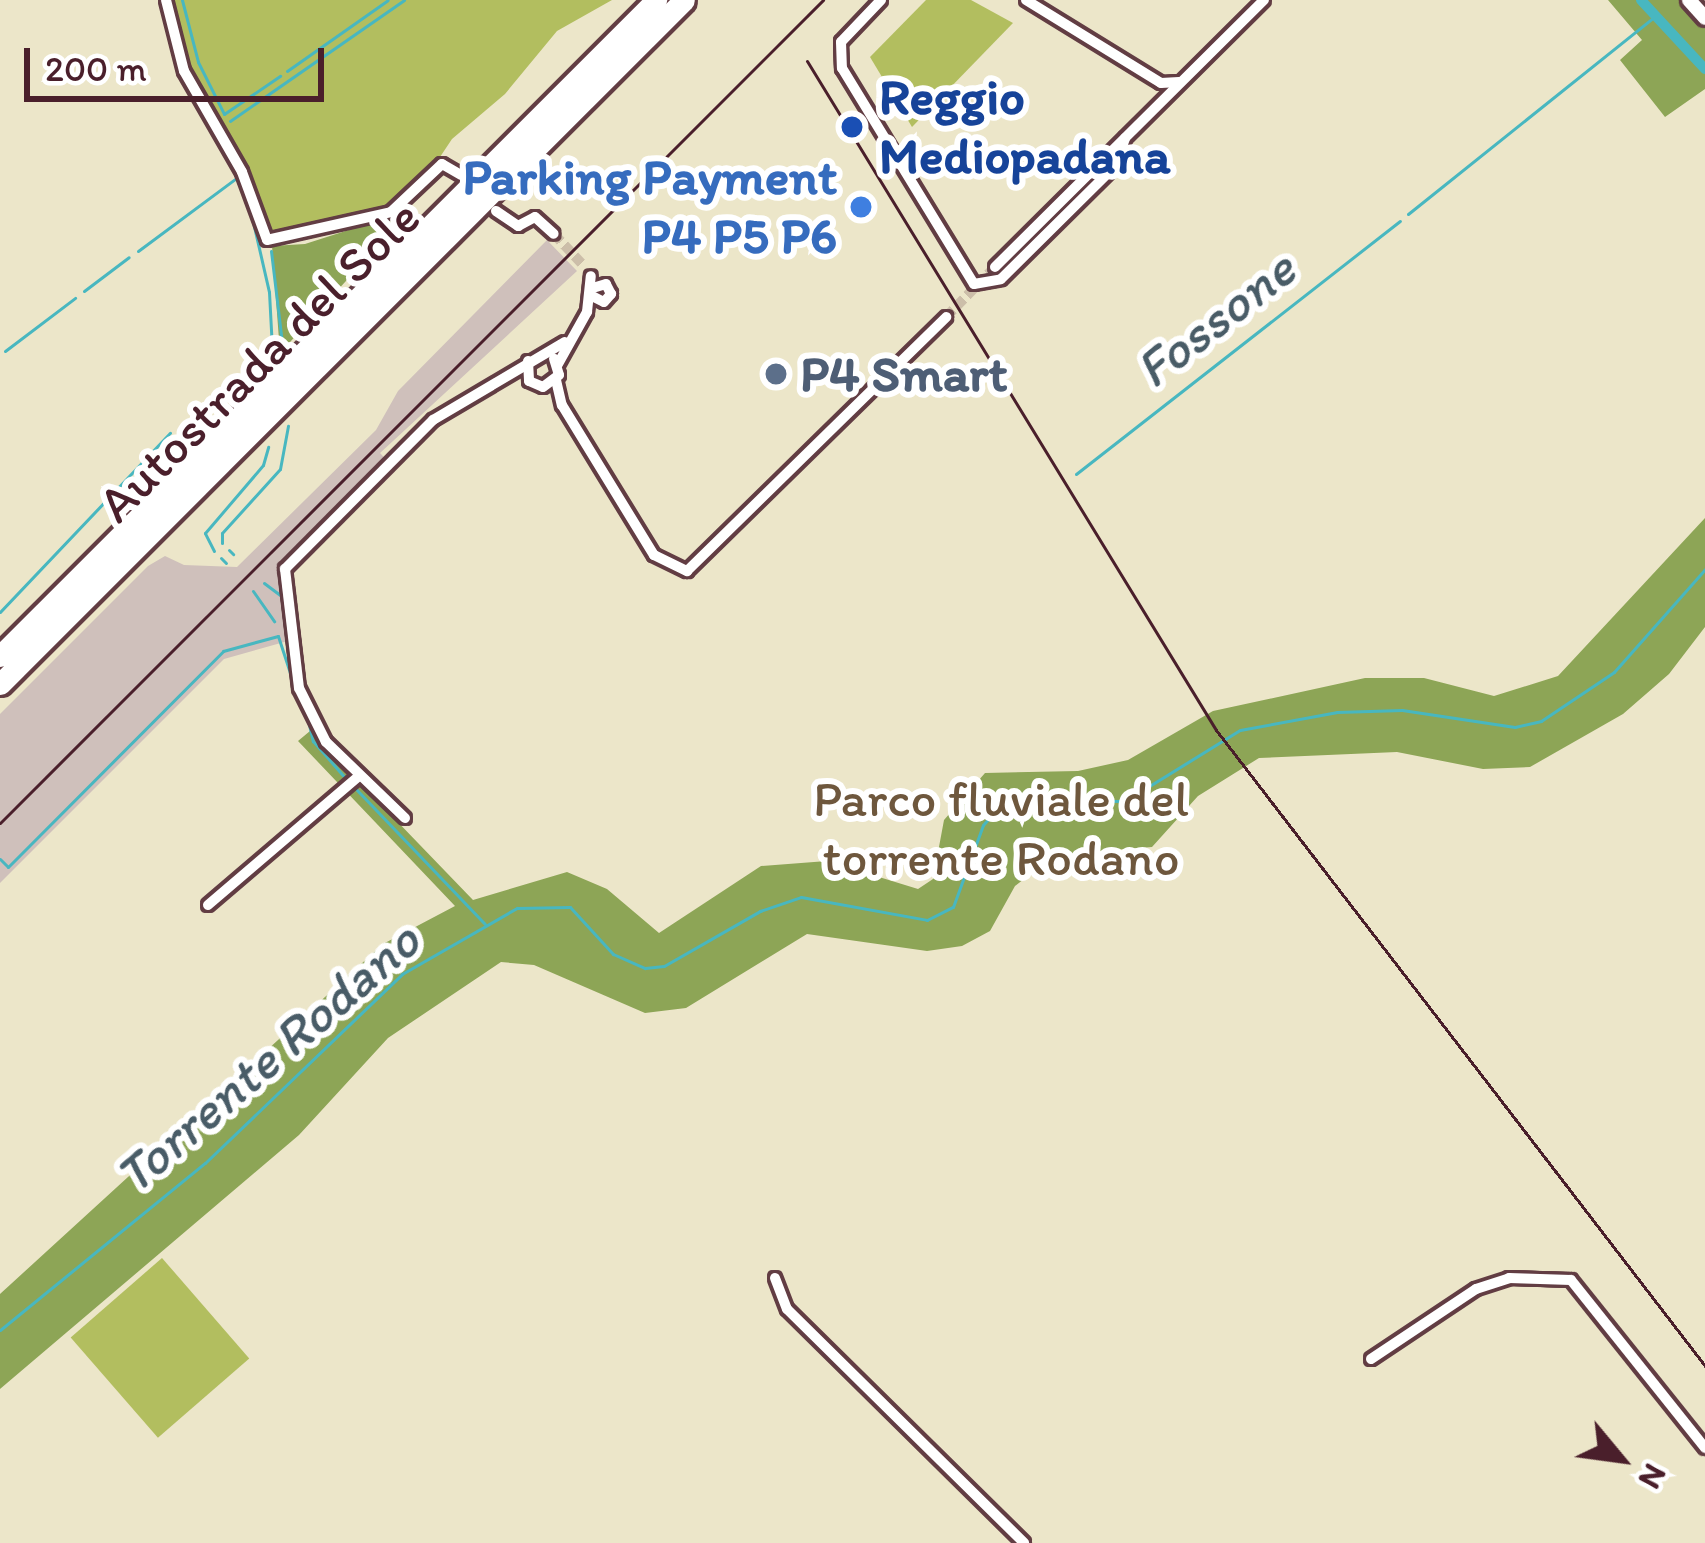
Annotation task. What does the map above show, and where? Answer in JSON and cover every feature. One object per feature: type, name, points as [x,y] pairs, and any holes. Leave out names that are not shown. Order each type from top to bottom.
[{"type":"highway","name":"Autostrada del Sole","points":[[0,656],[656,0]]},
{"type":"highway","name":"Autostrada del Sole","points":[[0,684],[684,0]]},
{"type":"street","points":[[166,0],[184,70],[242,172],[268,240],[391,212],[442,164],[461,175]]},
{"type":"street","points":[[880,0],[841,43],[842,68],[974,284],[1001,279],[1115,166],[1125,137]]},
{"type":"street","points":[[1026,0],[1161,83],[1183,80]]},
{"type":"street","points":[[995,267],[1264,0]]},
{"type":"street","points":[[1689,0],[1705,18]]},
{"type":"street","points":[[496,211],[518,226],[536,217],[554,234]]},
{"type":"street","points":[[562,405],[558,364],[565,342],[587,312],[593,285]]},
{"type":"street","points":[[508,374],[542,387],[562,405],[654,555],[687,571],[946,317]]},
{"type":"street","points":[[405,818],[326,742],[299,688],[284,606],[286,566],[428,424],[565,342]]},
{"type":"street","points":[[547,354],[558,364]]},
{"type":"street","points":[[528,361],[529,381]]},
{"type":"street","points":[[542,387],[556,380]]},
{"type":"street","points":[[208,904],[358,776]]},
{"type":"street","points":[[776,1278],[787,1309],[1024,1543]]},
{"type":"street","points":[[1371,1359],[1476,1289],[1509,1278],[1571,1280],[1705,1448]]},
{"type":"shaded area","points":[[547,240],[577,271],[380,453],[392,466],[289,570],[295,639],[224,659],[0,883],[0,714],[148,566],[165,556],[184,565],[237,567],[376,430],[398,391]]},
{"type":"green space","points":[[166,0],[612,0],[557,31],[505,94],[452,139],[414,196],[361,221],[273,241],[190,84]]},
{"type":"green space","points":[[926,0],[971,0],[1013,23],[912,127],[870,57]]},
{"type":"green space","points":[[1608,0],[1683,0],[1705,27],[1705,89],[1665,117],[1620,60],[1642,40]]},
{"type":"green space","points":[[411,210],[280,353],[272,246],[305,244]]},
{"type":"green space","name":"Parco fluviale del torrente Rodano","points":[[1705,518],[1705,627],[1669,674],[1623,714],[1530,767],[1483,769],[1397,752],[1259,758],[1198,796],[1152,847],[1076,853],[1042,865],[1015,886],[990,931],[962,946],[927,951],[807,934],[686,1008],[645,1013],[534,965],[501,962],[388,1038],[299,1135],[0,1389],[0,1294],[383,944],[455,906],[298,741],[310,731],[473,900],[567,872],[607,889],[659,933],[761,866],[827,861],[918,889],[933,879],[944,820],[985,773],[1078,771],[1128,760],[1213,711],[1365,678],[1424,678],[1494,696],[1558,676]]},
{"type":"green space","points":[[162,1258],[249,1358],[158,1438],[71,1337]]},
{"type":"waterway","points":[[182,0],[198,62],[224,114],[280,76]]},
{"type":"waterway","points":[[287,71],[388,0]]},
{"type":"waterway","points":[[230,121],[404,0]]},
{"type":"waterway","points":[[1641,0],[1705,69]]},
{"type":"waterway","points":[[161,2],[178,73],[230,162]]},
{"type":"waterway","name":"Fossone","points":[[1408,214],[1655,16]]},
{"type":"waterway","points":[[222,126],[242,161]]},
{"type":"waterway","points":[[249,175],[256,194]]},
{"type":"waterway","points":[[138,251],[235,179]]},
{"type":"waterway","points":[[250,209],[269,292],[272,349]]},
{"type":"waterway","name":"Fossone","points":[[1076,474],[1400,221]]},
{"type":"waterway","points":[[271,251],[283,351]]},
{"type":"waterway","points":[[84,291],[129,257]]},
{"type":"waterway","points":[[5,351],[75,298]]},
{"type":"waterway","points":[[222,543],[222,533],[280,469],[288,426]]},
{"type":"waterway","points":[[0,612],[170,433]]},
{"type":"waterway","points":[[214,551],[205,533],[263,465],[268,447]]},
{"type":"waterway","points":[[229,550],[233,554]]},
{"type":"waterway","points":[[221,558],[226,563]]},
{"type":"waterway","name":"Torrente Rodano","points":[[0,1330],[205,1163],[402,974],[517,908],[570,907],[613,954],[645,968],[664,966],[760,911],[801,897],[927,920],[953,907],[983,825],[1005,800],[1125,801],[1240,730],[1337,712],[1402,710],[1515,727],[1541,721],[1614,672],[1705,569]]},
{"type":"waterway","points":[[264,583],[280,595]]},
{"type":"waterway","points":[[253,591],[274,621]]},
{"type":"waterway","points":[[0,859],[8,867],[223,651],[278,636],[292,679]]},
{"type":"waterway","points":[[307,716],[313,741],[347,780]]},
{"type":"waterway","points":[[355,788],[485,924]]},
{"type":"tunnel","points":[[554,234],[583,265]]},
{"type":"tunnel","points":[[946,317],[995,267]]},
{"type":"railway","points":[[0,823],[823,0]]},
{"type":"railway","points":[[807,61],[1216,730],[1705,1366]]},
{"type":"place","name":"Reggio Mediopadana","points":[[852,127]]},
{"type":"place","name":"Parking Payment P4 P5 P6","points":[[861,207]]},
{"type":"place","name":"P4 Smart","points":[[776,374]]}]
